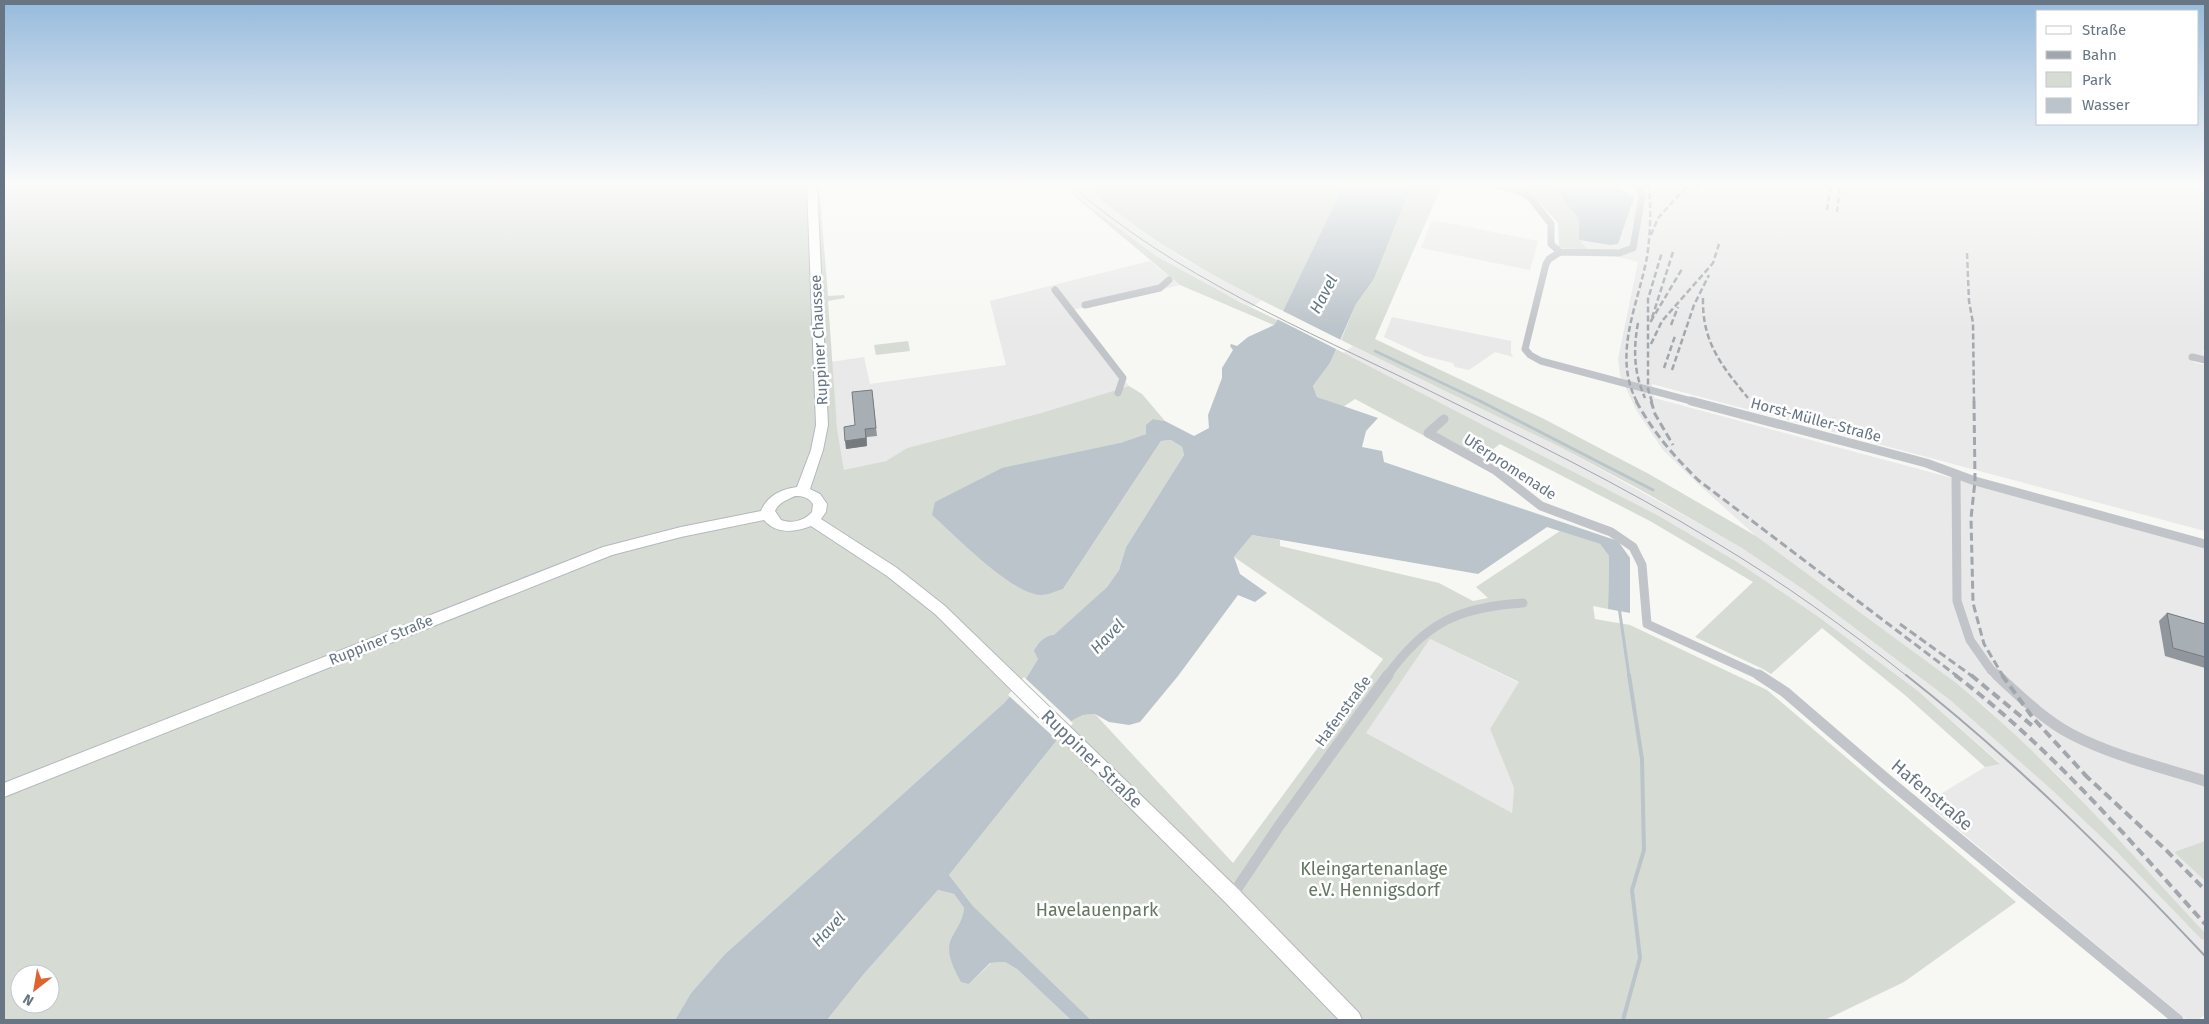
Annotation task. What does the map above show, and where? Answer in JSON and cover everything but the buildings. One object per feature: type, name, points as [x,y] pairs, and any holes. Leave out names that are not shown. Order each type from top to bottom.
[{"type":"main road","name":"Ruppiner Chaussee","points":[[802,492],[817,450],[822,425],[814,233]]},
{"type":"main road","points":[[802,492],[814,495],[820,504],[820,512],[812,520],[799,526],[784,527],[770,521],[767,509],[777,498],[785,494],[802,492]]},
{"type":"main road","name":"Ruppiner Straße","points":[[4,790],[601,554],[648,540],[767,515]]},
{"type":"main road","name":"Ruppiner Straße","points":[[812,520],[892,572],[940,610],[1001,672],[1080,746],[1232,896],[1352,1020]]},
{"type":"street","points":[[1551,233],[1551,244],[1560,252],[1584,251],[1616,254],[1629,251],[1634,245],[1636,233]]},
{"type":"street","name":"Horst-Müller-Straße","points":[[1560,252],[1549,259],[1546,264],[1525,349],[1530,355],[1541,362],[1926,463],[1956,475],[2205,544]]},
{"type":"street","points":[[1085,305],[1160,288],[1169,280]]},
{"type":"street","points":[[1055,290],[1123,378],[1118,394]]},
{"type":"street","points":[[2192,357],[2205,360]]},
{"type":"street","name":"Uferpromenade","points":[[1444,419],[1428,433],[1496,470],[1526,492],[1541,506],[1611,532],[1633,547],[1642,565],[1647,624]]},
{"type":"street","points":[[1956,475],[1957,602],[1970,640],[1991,670],[2039,712],[2070,734],[2105,749],[2205,782]]},
{"type":"street","name":"Hafenstraße","points":[[1232,896],[1266,845],[1392,671],[1418,639],[1432,627],[1458,615],[1492,606],[1523,604]]},
{"type":"street","name":"Hafenstraße","points":[[1647,624],[1758,674],[1785,692],[1885,778],[2178,1020]]},
{"type":"shaded area","points":[[1125,233],[1144,233],[1182,258],[1262,300],[1252,307],[1205,284],[1156,256]]},
{"type":"shaded area","points":[[1427,233],[1497,233],[1538,241],[1530,270],[1421,248]]},
{"type":"shaded area","points":[[1616,233],[2205,233],[2205,350],[2203,350],[2204,356],[2191,354],[2193,362],[2205,365],[2205,531],[1652,384],[1654,398],[2205,546],[2205,841],[2174,852],[2205,881],[2205,933],[2063,780],[1987,708],[1955,682],[1756,536],[1663,450],[1636,410],[1620,375],[1618,359],[1638,262],[1587,249],[1579,240],[1610,245]]},
{"type":"shaded area","points":[[1150,261],[1180,285],[1073,310],[1129,386],[1041,413],[907,448],[886,461],[844,471],[837,428],[831,362],[864,357],[870,384],[1006,365],[990,301]]},
{"type":"shaded area","points":[[1392,317],[1511,341],[1513,357],[1495,352],[1469,370],[1455,367],[1453,363],[1425,356],[1384,337]]},
{"type":"shaded area","points":[[1353,346],[1560,447],[1741,547],[1807,592],[1950,700],[2053,791],[2117,852],[2202,940],[2205,938],[2205,1015],[2197,1020],[2187,1020],[1926,803],[1985,767],[2000,763],[1918,691],[1816,615],[1739,563],[1659,516],[1343,353]]},
{"type":"shaded area","points":[[1430,639],[1519,683],[1490,729],[1514,788],[1512,813],[1365,734]]},
{"type":"green space","points":[[4,233],[823,233],[828,296],[844,295],[845,298],[828,301],[837,428],[844,470],[886,461],[907,448],[1041,413],[1129,386],[1142,394],[1165,421],[1153,419],[1146,434],[1120,443],[1063,589],[1161,441],[1171,440],[1182,447],[1184,455],[1126,547],[1119,570],[1107,587],[1054,636],[1036,646],[1038,659],[1027,677],[1004,703],[725,954],[691,993],[675,1020],[4,1020]]},
{"type":"green space","points":[[1118,233],[1125,233],[1156,256],[1277,320],[1274,325],[1180,285]]},
{"type":"green space","points":[[1145,233],[1321,233],[1283,311],[1220,279]]},
{"type":"green space","points":[[1392,233],[1421,233],[1375,339],[1544,419],[1649,474],[1756,536],[1955,682],[1989,711],[2084,803],[2205,933],[2205,938],[2202,940],[2117,852],[2053,791],[1950,700],[1807,592],[1742,548],[1639,489],[1560,447],[1341,340],[1356,304],[1374,279]]},
{"type":"green space","points":[[1558,233],[1579,233],[1579,240],[1587,249],[1559,248]]},
{"type":"green space","points":[[908,341],[910,351],[876,355],[874,345]]},
{"type":"green space","points":[[1336,349],[1659,516],[1739,563],[1816,615],[1918,691],[2000,764],[1985,767],[1906,696],[1822,628],[1771,674],[1695,637],[1753,582],[1650,521],[1500,444],[1475,463],[1355,399],[1343,407],[1317,397],[1313,386],[1330,363]]},
{"type":"green space","points":[[1560,531],[1600,544],[1609,556],[1608,609],[1593,606],[1595,619],[1630,625],[1767,690],[2016,902],[1904,982],[1825,1020],[1091,1020],[973,906],[949,875],[1073,720],[1083,715],[1095,714],[1233,863],[1383,659],[1234,557],[1252,535],[1280,540],[1280,546],[1439,583],[1473,601],[1488,598],[1476,587]],"holes":[[[1430,639],[1519,682],[1490,729],[1514,788],[1512,813],[1366,733]]]},
{"type":"green space","points":[[2205,841],[2205,881],[2174,852]]},
{"type":"green space","points":[[938,890],[954,894],[964,908],[963,919],[951,939],[969,984],[991,963],[1005,962],[1017,969],[1071,1020],[827,1020],[863,975]]},
{"type":"water","name":"Havel","points":[[1321,233],[1392,233],[1374,279],[1356,304],[1330,363],[1313,386],[1317,397],[1378,418],[1366,431],[1362,447],[1382,451],[1384,462],[1618,541],[1630,558],[1630,613],[1608,609],[1609,556],[1600,544],[1547,527],[1478,574],[1252,535],[1234,557],[1240,574],[1267,593],[1255,602],[1238,595],[1178,676],[1140,722],[1129,725],[1109,722],[1095,714],[1083,715],[1073,720],[949,875],[973,906],[1091,1020],[1071,1020],[1017,969],[1005,962],[990,963],[969,984],[961,982],[951,960],[949,948],[964,908],[954,894],[938,890],[863,975],[827,1020],[675,1020],[691,993],[725,954],[1004,703],[1027,677],[1038,659],[1034,651],[1040,642],[1048,636],[1054,635],[1107,587],[1119,570],[1126,547],[1184,455],[1182,447],[1171,440],[1161,441],[1063,589],[1041,595],[1028,592],[1014,585],[969,549],[932,515],[935,502],[1002,468],[1120,443],[1146,434],[1146,425],[1153,419],[1165,421],[1194,436],[1209,428],[1208,415],[1222,378],[1222,368],[1233,350],[1230,346],[1231,344],[1237,346],[1248,337],[1274,325],[1283,311]]},
{"type":"water","points":[[1579,233],[1622,233],[1618,244],[1610,245],[1579,240]]},
{"type":"pier","points":[[1281,310],[1343,341],[1338,350],[1275,318]]},
{"type":"pier","points":[[1024,677],[1073,723],[1058,741],[1008,695]]},
{"type":"waterway","points":[[1375,351],[1481,402]]},
{"type":"waterway","points":[[1481,402],[1653,490]]},
{"type":"waterway","points":[[1619,607],[1629,676]]},
{"type":"waterway","points":[[1623,1020],[1640,958],[1632,890],[1644,850],[1642,759],[1629,675]]},
{"type":"tram line","points":[[1133,233],[1196,274],[1241,299],[1536,443],[1680,521],[1789,589],[1861,640],[1907,676]]},
{"type":"tram line","points":[[1906,675],[1946,707],[2061,810],[2205,956]]},
{"type":"railway","points":[[1637,402],[1630,384],[1627,348],[1629,330],[1647,257],[1650,233]]},
{"type":"railway","points":[[1651,344],[1662,321],[1713,263],[1719,244]]},
{"type":"railway","points":[[1652,402],[1648,389],[1648,299],[1662,252]]},
{"type":"railway","points":[[1673,252],[1651,321],[1682,269]]},
{"type":"railway","points":[[1967,253],[1969,301],[1973,323],[1974,402]]},
{"type":"railway","points":[[1672,370],[1694,305],[1709,275]]},
{"type":"railway","points":[[1703,298],[1706,328],[1715,352],[1729,375],[1748,398]]},
{"type":"railway","points":[[1671,325],[1678,307]]},
{"type":"railway","points":[[1638,323],[1635,343],[1636,361],[1641,389],[1645,398]]},
{"type":"railway","points":[[1664,368],[1675,336]]},
{"type":"railway","points":[[1636,401],[1664,443],[1698,480],[1957,676]]},
{"type":"railway","points":[[1651,401],[1655,414],[1673,445]]},
{"type":"railway","points":[[1974,401],[1975,481],[1971,518],[1973,603],[1984,644],[2003,676]]},
{"type":"railway","points":[[1900,624],[1972,676]]},
{"type":"railway","points":[[1955,675],[1990,703],[2055,762],[2205,924]]},
{"type":"railway","points":[[1971,675],[2035,728]]},
{"type":"railway","points":[[2002,675],[2033,718],[2087,777]]},
{"type":"railway","points":[[2087,777],[2166,850],[2205,890]]},
{"type":"park label","name":"Kleingartenanlage e.V. Hennigsdorf","points":[[1374,880]]},
{"type":"park label","name":"Havelauenpark","points":[[1097,910]]}]
